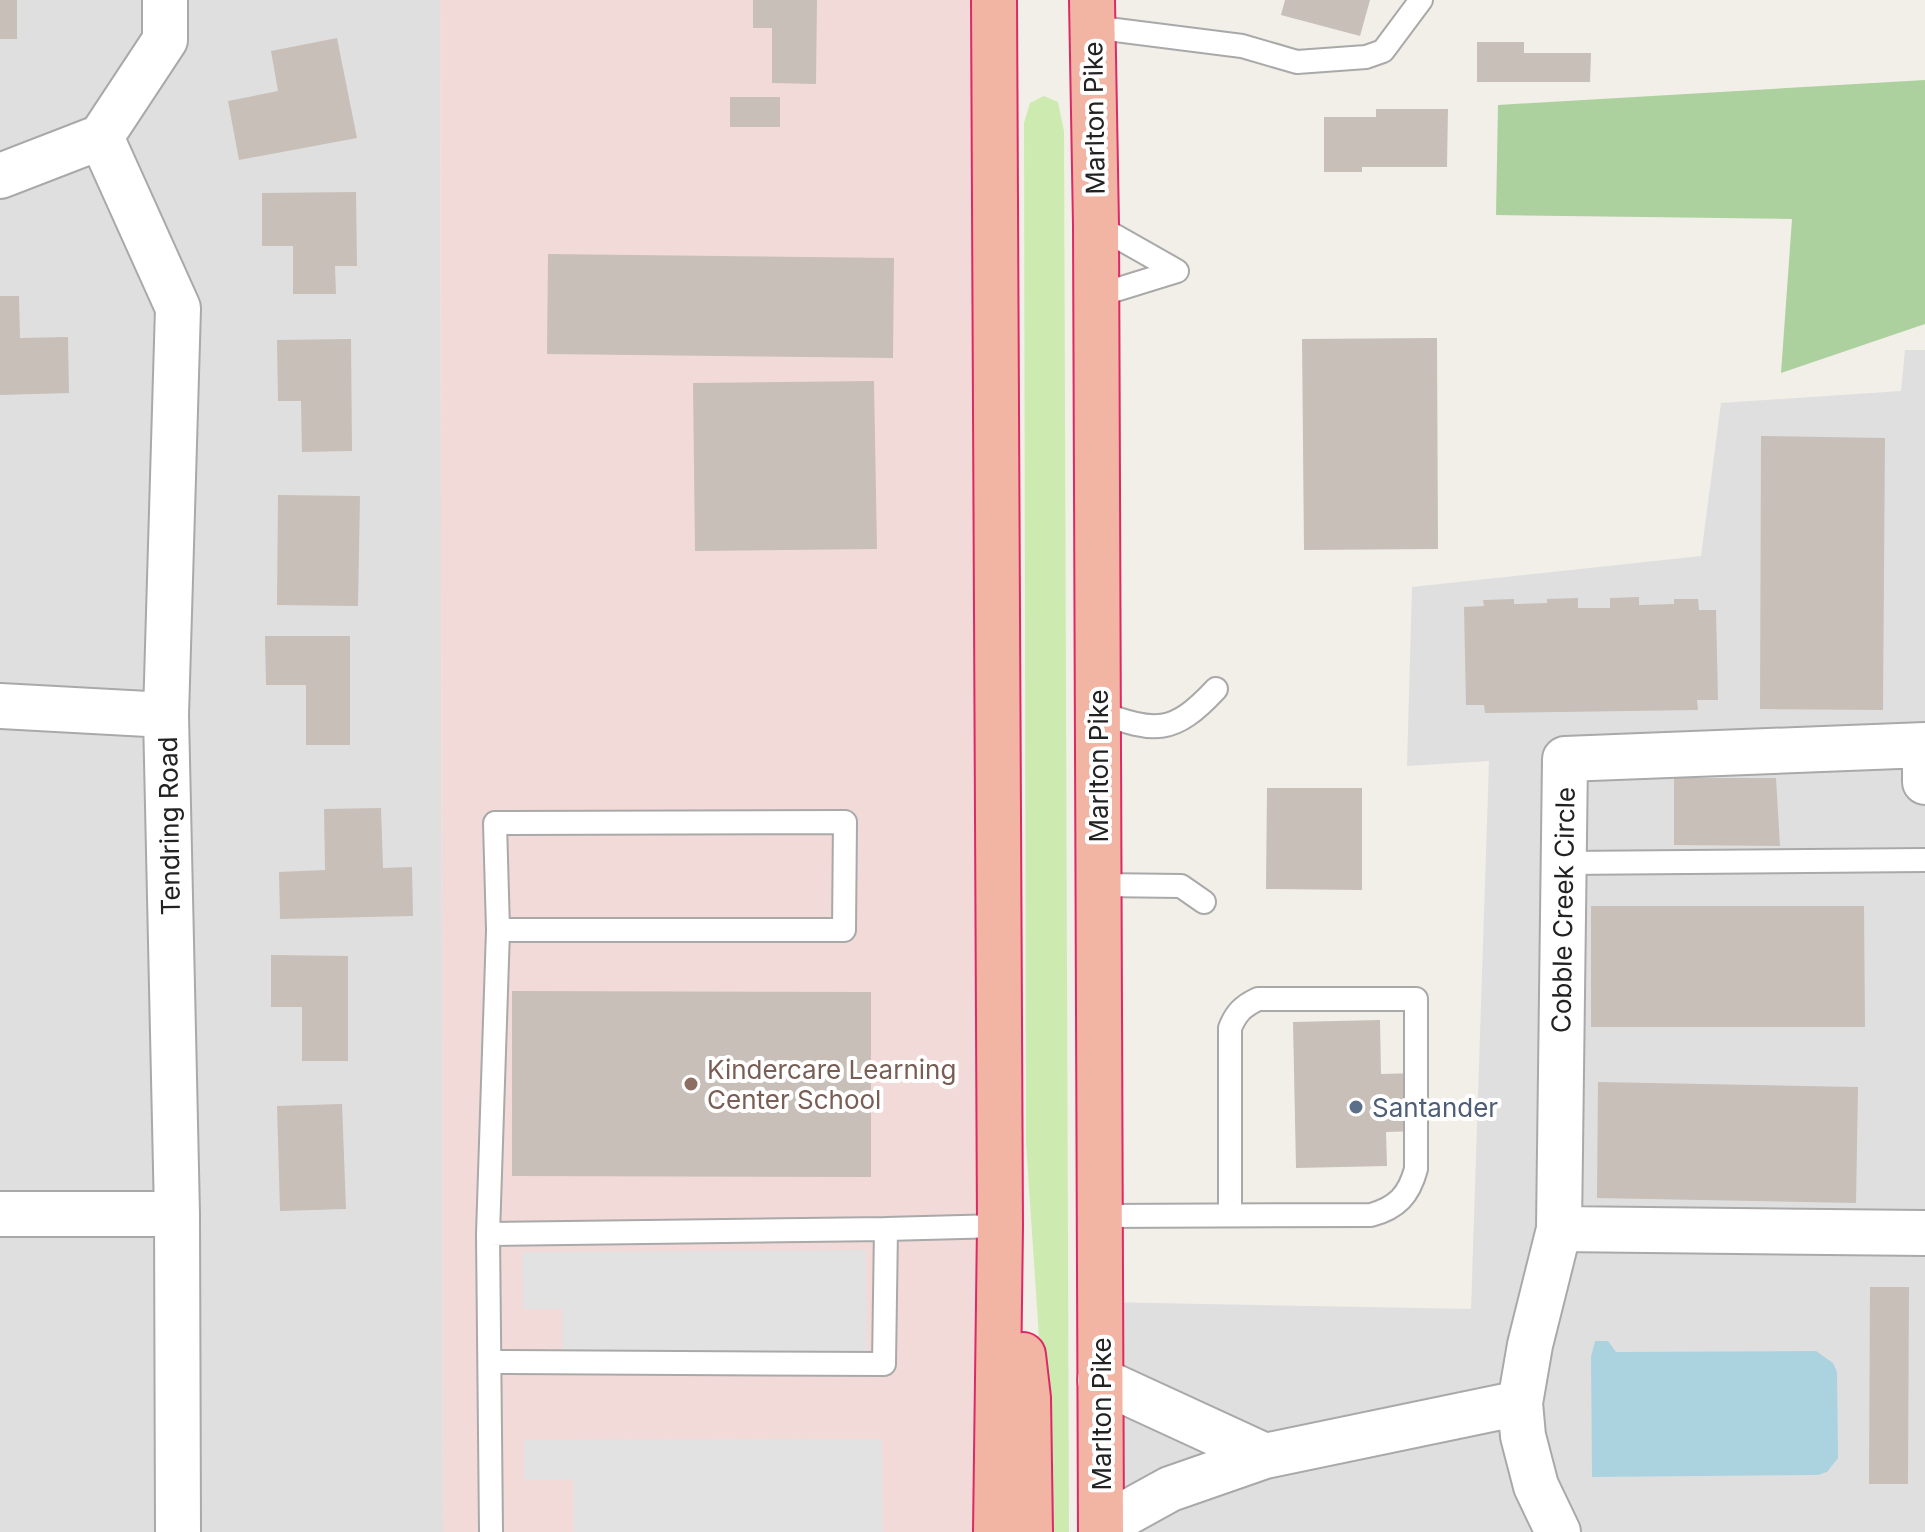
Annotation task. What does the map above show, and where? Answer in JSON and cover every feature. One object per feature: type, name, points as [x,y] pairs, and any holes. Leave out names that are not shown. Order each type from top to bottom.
[{"type":"highway","points":[[994,0],[1000,1226],[996,1532]]},
{"type":"highway","name":"Marlton Pike","points":[[1092,14],[1096,225],[1101,1529]]},
{"type":"highway","points":[[1000,1226],[1022,1338],[1028,1398],[1030,1532]]},
{"type":"street","points":[[0,176],[101,137],[165,40],[165,0]]},
{"type":"street","name":"Tendring Road","points":[[101,137],[178,308],[166,715],[177,1214],[178,1532]]},
{"type":"street","points":[[0,706],[166,715]]},
{"type":"street","points":[[1925,725],[1925,782]]},
{"type":"street","name":"Cobble Creek Circle","points":[[1558,1532],[1536,1486],[1523,1436],[1520,1403],[1530,1345],[1559,1229],[1565,759],[1925,745]]},
{"type":"street","points":[[0,1214],[177,1214]]},
{"type":"street","points":[[1559,1229],[1925,1233]]},
{"type":"street","points":[[1100,1380],[1265,1456]]},
{"type":"street","points":[[1101,1529],[1170,1489],[1265,1456],[1520,1403]]},
{"type":"lane","points":[[1092,14],[1242,46],[1297,62],[1366,57],[1383,51],[1421,0]]},
{"type":"lane","points":[[1096,225],[1177,271],[1096,296]]},
{"type":"lane","points":[[1098,712],[1130,724],[1162,727],[1194,712],[1216,689]]},
{"type":"lane","points":[[491,1532],[488,1234],[498,930],[495,823],[845,822],[844,930],[498,930]]},
{"type":"lane","points":[[1564,863],[1925,860]]},
{"type":"lane","points":[[1099,885],[1181,886],[1204,902]]},
{"type":"lane","points":[[1100,1216],[1371,1215],[1388,1210],[1402,1200],[1412,1186],[1416,1169],[1416,999],[1258,999],[1245,1005],[1235,1015],[1230,1028],[1230,1215]]},
{"type":"lane","points":[[488,1234],[1000,1226]]},
{"type":"lane","points":[[490,1362],[884,1364],[886,1229]]},
{"type":"shaded area","points":[[0,0],[440,0],[443,1532],[0,1532]]},
{"type":"shaded area","points":[[440,0],[994,0],[996,1532],[443,1532]]},
{"type":"shaded area","points":[[1905,350],[1925,350],[1925,1532],[1101,1532],[1100,1302],[1471,1309],[1489,761],[1407,766],[1412,587],[1701,556],[1721,403],[1901,391]]},
{"type":"shaded area","points":[[866,1250],[867,1355],[562,1357],[562,1309],[523,1309],[522,1252]]},
{"type":"shaded area","points":[[882,1439],[883,1532],[574,1532],[573,1480],[524,1480],[524,1440]]},
{"type":"green space","points":[[1925,80],[1925,324],[1781,373],[1792,219],[1496,215],[1498,105]]},
{"type":"green space","points":[[1044,96],[1058,102],[1064,131],[1069,1532],[1052,1532],[1026,1143],[1024,123],[1030,103]]},
{"type":"water","points":[[1595,1341],[1608,1341],[1616,1352],[1816,1351],[1833,1363],[1837,1372],[1838,1458],[1827,1472],[1818,1475],[1592,1477],[1591,1357]]},
{"type":"building","points":[[0,0],[17,0],[17,39],[0,39]]},
{"type":"building","points":[[753,0],[817,0],[816,84],[772,83],[772,28],[753,28]]},
{"type":"building","points":[[1285,0],[1370,0],[1360,36],[1281,15]]},
{"type":"building","points":[[337,38],[357,138],[239,160],[228,101],[278,91],[271,51]]},
{"type":"building","points":[[1477,42],[1524,42],[1524,53],[1591,53],[1590,82],[1477,82]]},
{"type":"building","points":[[730,97],[780,97],[780,127],[730,127]]},
{"type":"building","points":[[1376,109],[1448,109],[1447,167],[1362,167],[1362,172],[1324,172],[1324,117],[1376,117]]},
{"type":"building","points":[[356,192],[357,266],[335,266],[336,294],[293,294],[293,246],[262,246],[262,193]]},
{"type":"building","points":[[548,254],[894,258],[893,358],[547,354]]},
{"type":"building","points":[[0,296],[19,296],[20,338],[68,337],[69,393],[0,395]]},
{"type":"building","points":[[1437,338],[1438,549],[1304,550],[1302,339]]},
{"type":"building","points":[[351,339],[352,451],[302,452],[301,401],[278,401],[277,340]]},
{"type":"building","points":[[874,381],[877,549],[695,551],[693,383]]},
{"type":"building","points":[[1761,436],[1885,438],[1883,710],[1760,709]]},
{"type":"building","points":[[278,495],[360,496],[358,606],[277,605]]},
{"type":"building","points":[[1639,597],[1639,605],[1674,604],[1674,599],[1698,599],[1699,610],[1716,610],[1718,700],[1697,700],[1698,710],[1485,713],[1484,705],[1466,705],[1464,607],[1484,606],[1483,600],[1514,599],[1514,604],[1578,598],[1578,608],[1610,608],[1610,598]]},
{"type":"building","points":[[265,636],[350,636],[350,745],[306,745],[306,685],[266,685]]},
{"type":"building","points":[[1674,778],[1776,778],[1780,846],[1674,845]]},
{"type":"building","points":[[1267,788],[1362,788],[1362,890],[1266,889]]},
{"type":"building","points":[[381,808],[383,868],[412,867],[413,916],[280,919],[279,872],[325,870],[324,809]]},
{"type":"building","points":[[1591,906],[1864,906],[1865,1027],[1591,1027]]},
{"type":"building","points":[[271,955],[348,956],[348,1061],[302,1061],[302,1007],[271,1007]]},
{"type":"building","name":"Kindercare Learning Center School","points":[[512,991],[871,992],[871,1177],[512,1176]]},
{"type":"building","name":"Santander","points":[[1380,1020],[1381,1074],[1417,1073],[1419,1131],[1386,1132],[1387,1166],[1296,1168],[1293,1022]]},
{"type":"building","points":[[1598,1082],[1858,1087],[1856,1203],[1597,1198]]},
{"type":"building","points":[[342,1104],[346,1209],[280,1211],[277,1106]]},
{"type":"building","points":[[1870,1287],[1909,1287],[1908,1484],[1869,1484]]},
{"type":"place","name":"Kindercare Learning Center School","points":[[691,1084]]},
{"type":"place","name":"Santander","points":[[1356,1107]]}]
